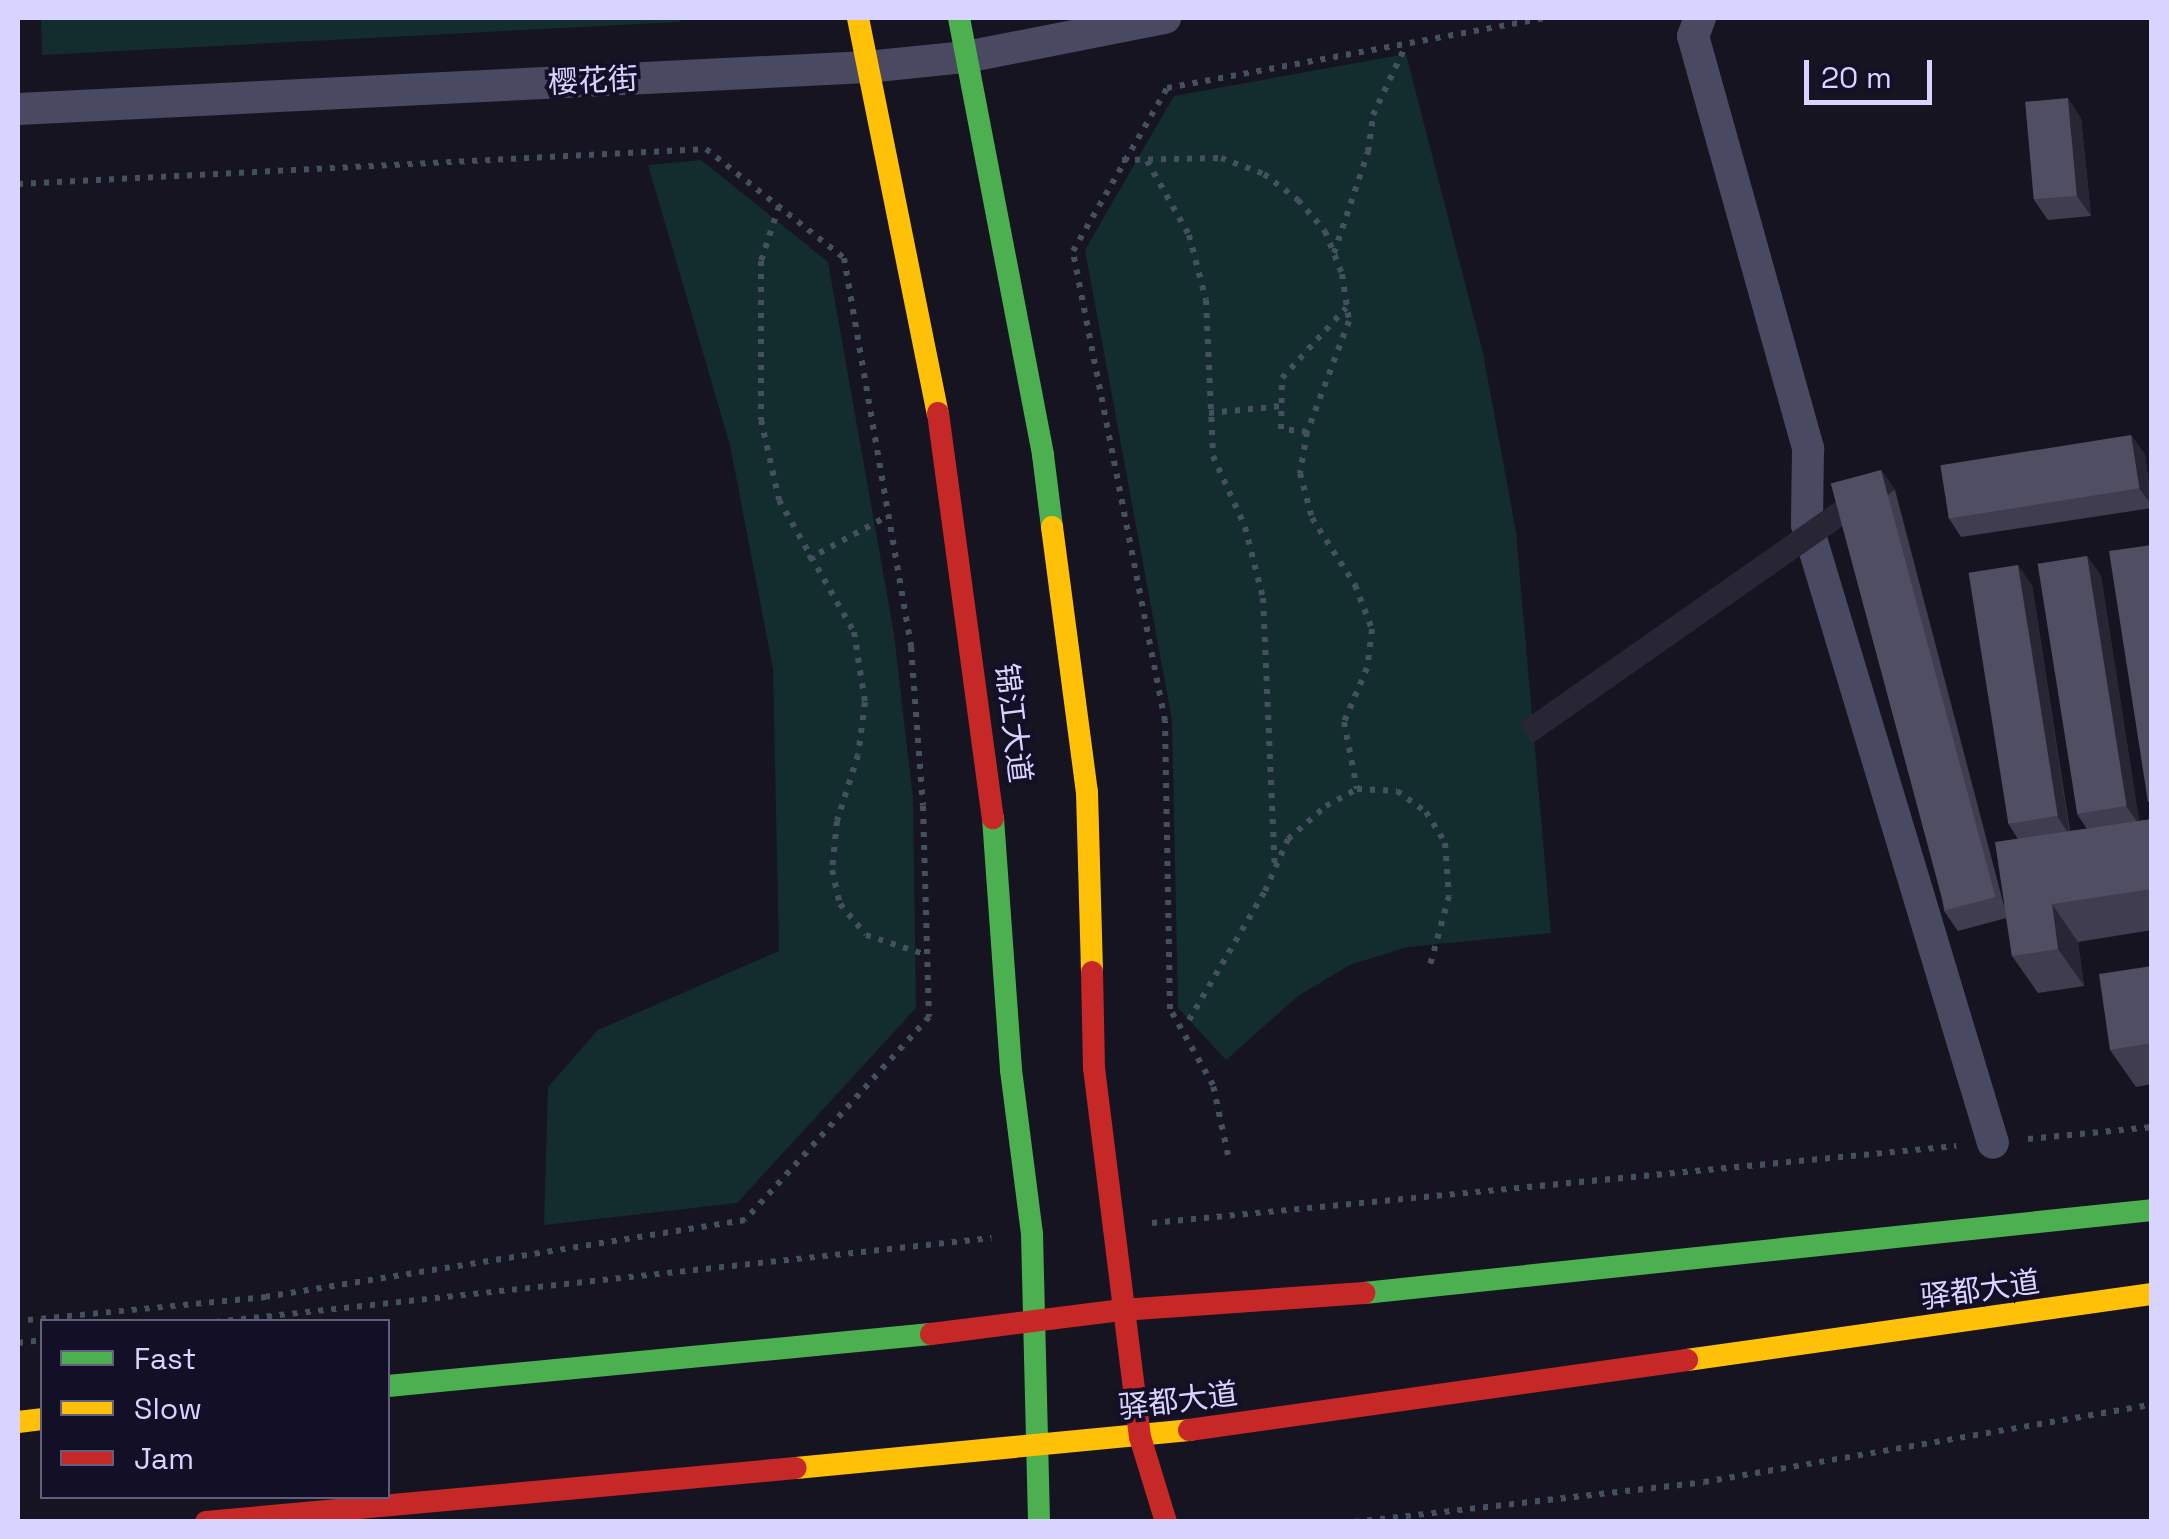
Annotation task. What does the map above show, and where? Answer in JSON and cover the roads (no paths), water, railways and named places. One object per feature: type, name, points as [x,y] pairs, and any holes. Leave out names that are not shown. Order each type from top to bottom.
[{"type":"main road","name":"锦江大道","points":[[858,18],[949,478],[992,786],[1012,1070],[1032,1234],[1039,1522]]},
{"type":"main road","points":[[959,18],[1042,455],[1088,792],[1094,1068],[1112,1227],[1140,1437],[1166,1522]]},
{"type":"main road","name":"驿都大道","points":[[390,1386],[1035,1324],[1122,1310],[1294,1300],[2152,1210]]},
{"type":"main road","name":"驿都大道","points":[[206,1522],[1140,1437],[2152,1294]]},
{"type":"street","name":"樱花街","points":[[18,109],[867,67],[966,57],[1165,18]]},
{"type":"street","points":[[1700,18],[1692,36],[1808,449],[1807,525],[1994,1143]]}]
